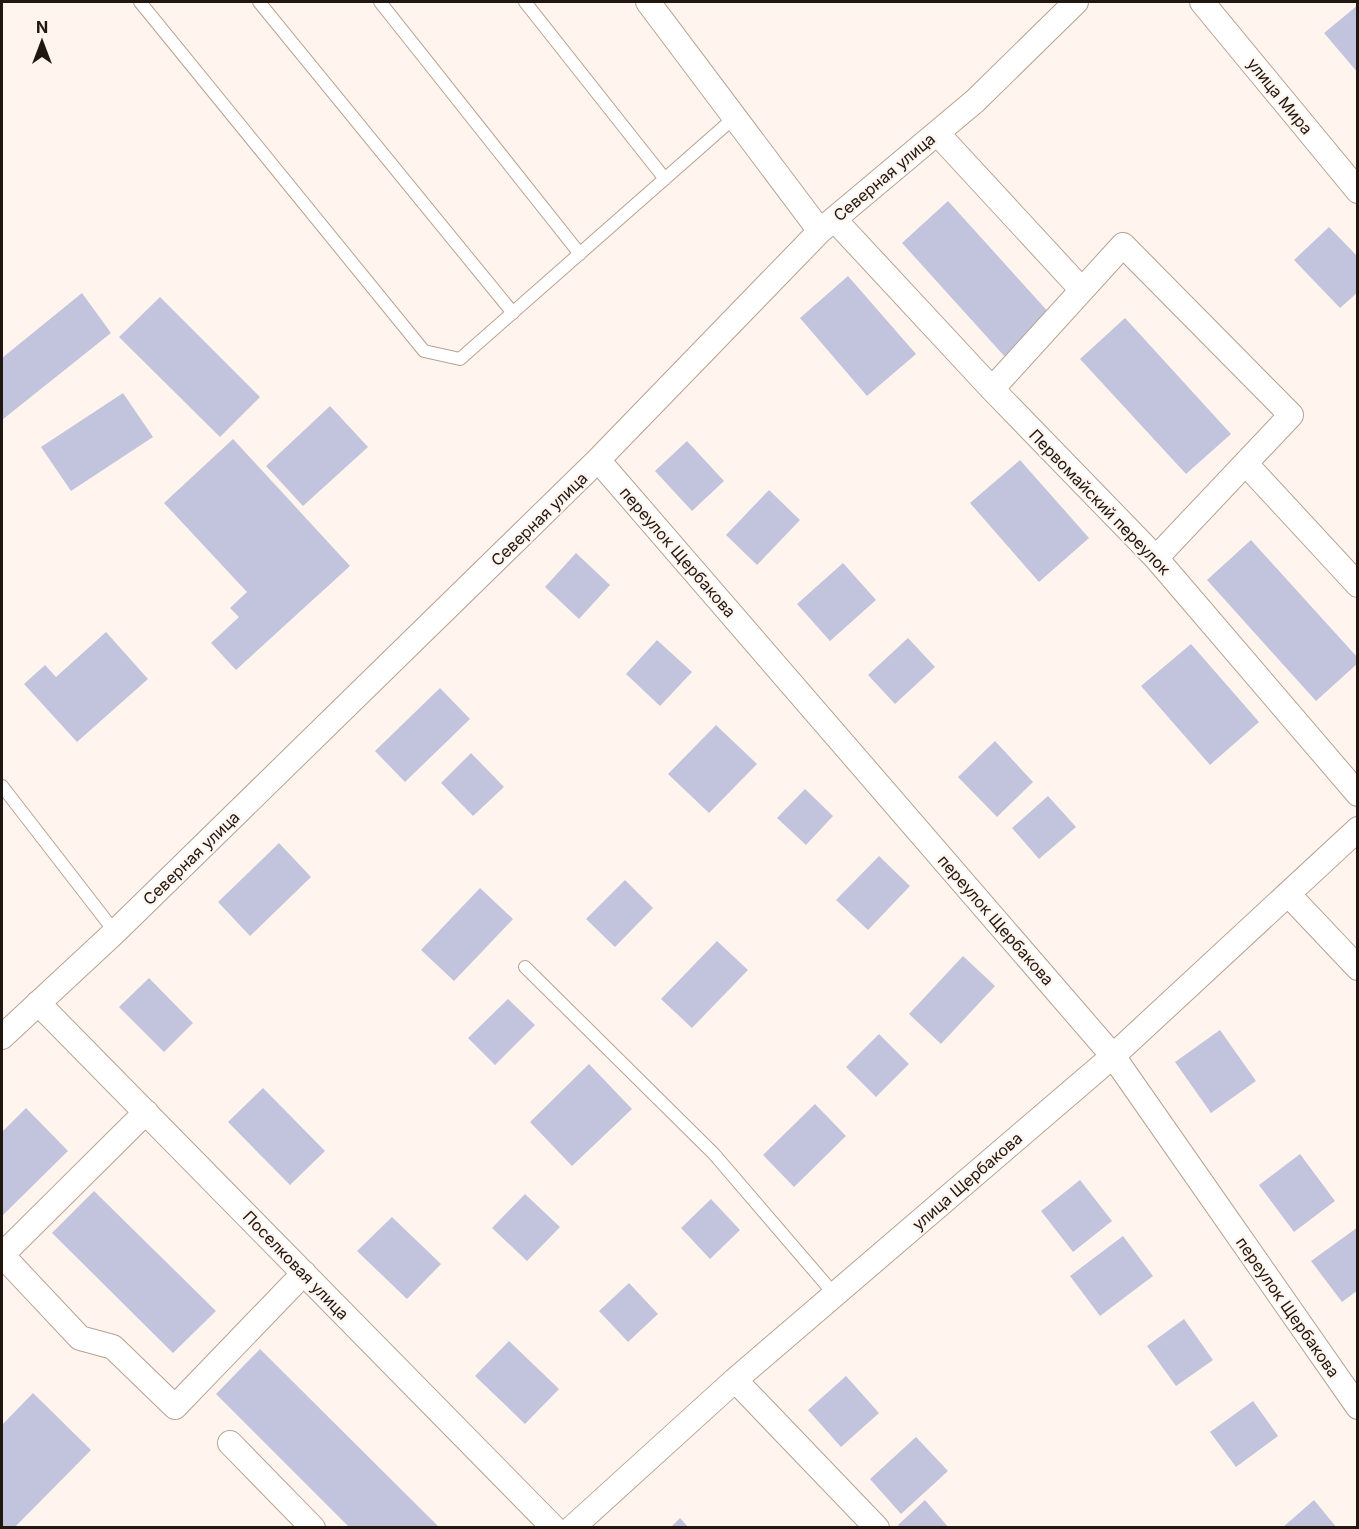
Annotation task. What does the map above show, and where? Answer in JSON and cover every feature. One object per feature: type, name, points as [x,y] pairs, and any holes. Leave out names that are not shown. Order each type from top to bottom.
[{"type":"street","name":"Первомайский переулок","points":[[648,2],[735,117],[827,225],[992,388],[1156,558],[1358,794]]},
{"type":"street","name":"Северная улица","points":[[2,1037],[115,932],[598,460],[827,225],[975,100],[1076,2]]},
{"type":"street","name":"улица Мира","points":[[1202,2],[1358,191]]},
{"type":"street","points":[[937,132],[1082,290]]},
{"type":"street","points":[[992,388],[1123,245],[1292,416],[1156,558]]},
{"type":"street","name":"переулок Щербакова","points":[[598,460],[1113,1056],[1358,1407]]},
{"type":"street","points":[[1246,464],[1358,585]]},
{"type":"street","name":"улица Щербакова","points":[[572,1527],[735,1380],[1113,1056],[1358,829]]},
{"type":"street","points":[[1288,894],[1358,968]]},
{"type":"street","name":"Поселковая улица","points":[[38,1003],[554,1527]]},
{"type":"street","points":[[146,1112],[2,1255],[80,1338],[113,1347],[175,1407],[304,1273]]},
{"type":"street","points":[[735,1380],[877,1527]]},
{"type":"street","points":[[230,1443],[313,1527]]},
{"type":"lane","points":[[141,2],[424,351],[460,359],[735,117]]},
{"type":"lane","points":[[259,2],[513,312]]},
{"type":"lane","points":[[380,2],[580,254]]},
{"type":"lane","points":[[525,2],[665,179]]},
{"type":"lane","points":[[2,786],[115,932]]},
{"type":"lane","points":[[525,967],[714,1154],[835,1295]]},
{"type":"building","points":[[1358,5],[1358,73],[1324,33]]},
{"type":"building","points":[[948,201],[1052,316],[1006,358],[902,243]]},
{"type":"building","points":[[1329,227],[1358,257],[1358,292],[1340,308],[1294,260]]},
{"type":"building","points":[[848,276],[916,354],[867,396],[800,318]]},
{"type":"building","points":[[82,293],[111,333],[2,420],[2,358]]},
{"type":"building","points":[[160,297],[260,397],[220,437],[119,337]]},
{"type":"building","points":[[1125,318],[1231,434],[1186,474],[1080,359]]},
{"type":"building","points":[[123,393],[153,437],[71,491],[41,447]]},
{"type":"building","points":[[330,406],[368,447],[303,506],[266,466]]},
{"type":"building","points":[[233,439],[350,566],[236,670],[211,643],[239,617],[230,608],[247,592],[164,503]]},
{"type":"building","points":[[687,441],[724,481],[692,511],[655,471]]},
{"type":"building","points":[[1020,460],[1089,538],[1039,582],[970,503]]},
{"type":"building","points":[[769,490],[800,520],[757,565],[726,535]]},
{"type":"building","points":[[1251,540],[1358,658],[1358,663],[1316,701],[1207,580]]},
{"type":"building","points":[[576,553],[610,585],[579,619],[545,587]]},
{"type":"building","points":[[843,563],[876,600],[830,641],[797,604]]},
{"type":"building","points":[[106,632],[148,679],[77,742],[24,684],[45,665],[56,677]]},
{"type":"building","points":[[908,638],[935,667],[895,704],[868,675]]},
{"type":"building","points":[[657,640],[692,672],[660,706],[626,674]]},
{"type":"building","points":[[1191,644],[1259,722],[1210,765],[1141,686]]},
{"type":"building","points":[[440,688],[470,719],[405,782],[375,751]]},
{"type":"building","points":[[716,725],[757,764],[709,813],[668,774]]},
{"type":"building","points":[[995,741],[1033,782],[997,817],[958,777]]},
{"type":"building","points":[[471,753],[504,787],[473,816],[441,783]]},
{"type":"building","points":[[805,789],[833,816],[806,845],[777,818]]},
{"type":"building","points":[[1048,796],[1076,827],[1039,859],[1012,828]]},
{"type":"building","points":[[279,843],[311,877],[250,936],[218,902]]},
{"type":"building","points":[[879,856],[910,886],[868,930],[836,900]]},
{"type":"building","points":[[625,880],[653,908],[615,947],[586,919]]},
{"type":"building","points":[[480,888],[513,919],[454,981],[421,950]]},
{"type":"building","points":[[717,941],[748,970],[692,1028],[661,999]]},
{"type":"building","points":[[963,956],[995,986],[941,1044],[909,1014]]},
{"type":"building","points":[[149,978],[193,1023],[164,1052],[119,1007]]},
{"type":"building","points":[[508,999],[535,1025],[495,1065],[468,1038]]},
{"type":"building","points":[[1220,1030],[1256,1081],[1211,1113],[1175,1062]]},
{"type":"building","points":[[879,1034],[909,1064],[876,1097],[846,1067]]},
{"type":"building","points":[[589,1064],[632,1109],[572,1166],[530,1122]]},
{"type":"building","points":[[263,1088],[325,1151],[290,1185],[228,1122]]},
{"type":"building","points":[[815,1104],[846,1136],[794,1187],[763,1155]]},
{"type":"building","points":[[26,1108],[68,1151],[2,1216],[2,1132]]},
{"type":"building","points":[[1300,1154],[1335,1201],[1294,1232],[1259,1185]]},
{"type":"building","points":[[1080,1180],[1112,1221],[1073,1252],[1041,1211]]},
{"type":"building","points":[[94,1191],[216,1311],[173,1353],[52,1233]]},
{"type":"building","points":[[525,1194],[560,1227],[527,1261],[492,1228]]},
{"type":"building","points":[[711,1199],[740,1230],[710,1259],[681,1228]]},
{"type":"building","points":[[392,1217],[441,1264],[407,1299],[357,1251]]},
{"type":"building","points":[[1358,1227],[1358,1290],[1342,1302],[1311,1261]]},
{"type":"building","points":[[1123,1236],[1153,1276],[1100,1316],[1070,1276]]},
{"type":"building","points":[[629,1283],[658,1314],[628,1342],[599,1311]]},
{"type":"building","points":[[1184,1319],[1213,1360],[1176,1386],[1147,1346]]},
{"type":"building","points":[[509,1341],[559,1389],[525,1424],[475,1376]]},
{"type":"building","points":[[260,1349],[440,1528],[350,1528],[216,1394]]},
{"type":"building","points":[[846,1376],[879,1413],[841,1447],[808,1410]]},
{"type":"building","points":[[33,1393],[91,1450],[14,1528],[2,1528],[2,1425]]},
{"type":"building","points":[[1253,1401],[1278,1436],[1236,1467],[1210,1432]]},
{"type":"building","points":[[916,1437],[948,1471],[901,1514],[870,1479]]},
{"type":"building","points":[[925,1500],[949,1528],[901,1528],[898,1525]]},
{"type":"building","points":[[1314,1500],[1337,1528],[1282,1528]]},
{"type":"building","points":[[680,1518],[689,1528],[670,1528]]}]
